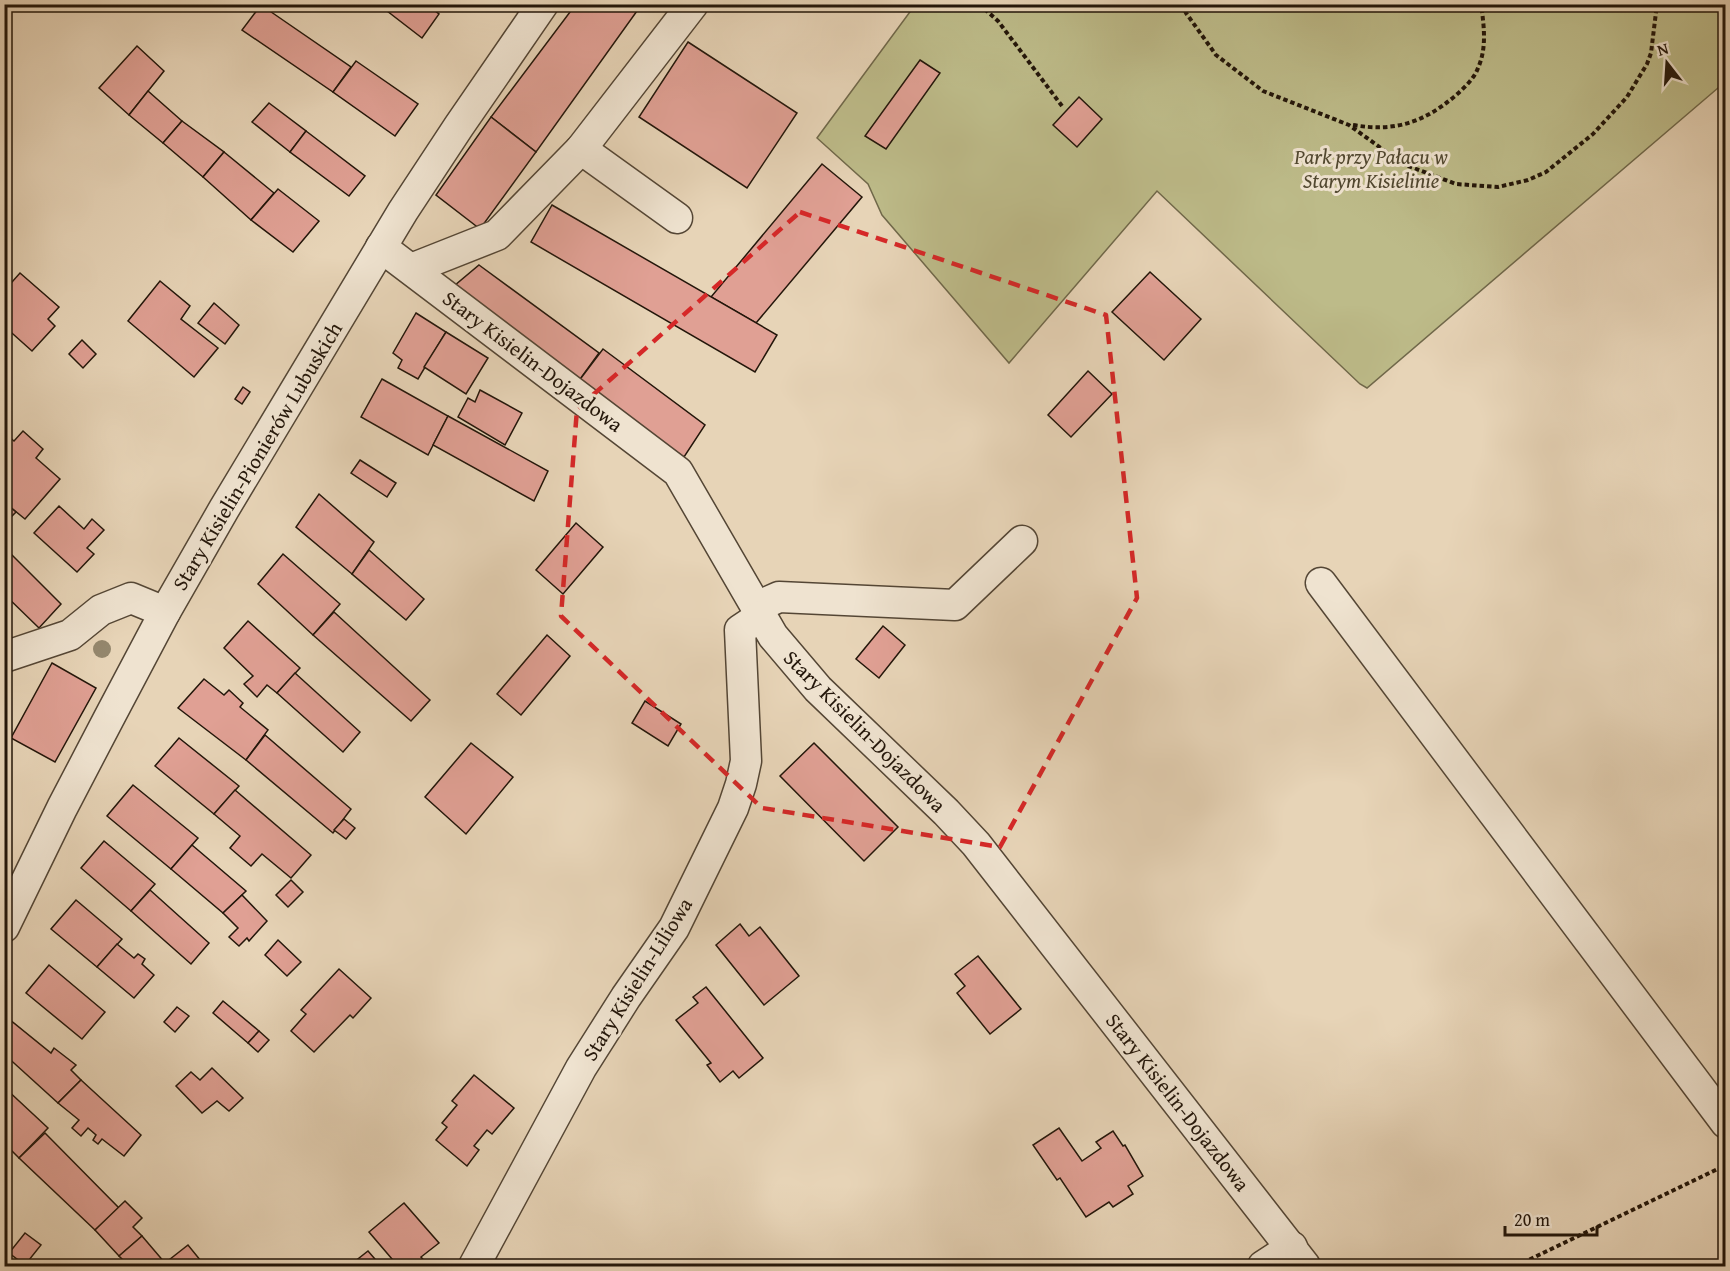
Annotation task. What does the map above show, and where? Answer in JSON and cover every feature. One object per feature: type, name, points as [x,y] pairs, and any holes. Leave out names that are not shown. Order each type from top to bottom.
[{"type":"street","name":"Stary Kisielin-Pionierów Lubuskich","points":[[4,927],[62,808],[165,612],[224,509],[381,247],[459,126],[543,4]]},
{"type":"street","points":[[411,269],[497,235],[580,149],[693,4]]},
{"type":"street","points":[[580,149],[676,218]]},
{"type":"street","name":"Stary Kisielin-Dojazdowa","points":[[381,247],[678,472],[773,636],[818,689],[946,812],[976,844],[1299,1257]]},
{"type":"street","points":[[758,612],[779,597],[955,605],[1022,541]]},
{"type":"street","points":[[1321,583],[1725,1123]]},
{"type":"street","points":[[4,657],[69,635],[101,610],[131,598],[165,612]]},
{"type":"street","name":"Stary Kisielin-Liliowa","points":[[474,1266],[581,1068],[626,997],[674,928],[733,808],[746,761],[740,630],[758,612]]},
{"type":"street","points":[[1263,1266],[1299,1257]]},
{"type":"path","points":[[979,4],[998,21],[1062,106]]},
{"type":"path","points":[[1182,4],[1216,56],[1263,91],[1349,125],[1369,128],[1396,127],[1419,121],[1443,106],[1465,87],[1478,70],[1483,52],[1485,27],[1481,4]]},
{"type":"path","points":[[1349,125],[1403,164],[1456,184],[1498,187],[1528,180],[1546,171],[1593,134],[1627,96],[1647,64],[1651,53],[1657,6]]},
{"type":"path","points":[[1516,1266],[1725,1165]]},
{"type":"highlighted area","points":[[800,212],[1106,315],[1137,598],[1000,847],[762,808],[561,616],[577,409]]},
{"type":"green space","name":"Park przy Pałacu w Starym Kisielinie","points":[[915,5],[1725,5],[1725,82],[1367,388],[1360,384],[1157,191],[1009,363],[882,215],[868,184],[817,138]]},
{"type":"building","points":[[378,4],[426,4],[439,14],[422,38]]},
{"type":"building","points":[[576,4],[642,4],[536,152],[491,117]]},
{"type":"building","points":[[261,5],[351,67],[333,92],[242,30]]},
{"type":"building","points":[[688,42],[797,113],[747,188],[639,117]]},
{"type":"building","points":[[137,46],[164,71],[129,115],[99,88]]},
{"type":"building","points":[[920,60],[940,73],[886,149],[865,136]]},
{"type":"building","points":[[356,61],[418,104],[395,136],[333,92]]},
{"type":"building","points":[[148,91],[182,121],[163,143],[129,115]]},
{"type":"building","points":[[1079,97],[1102,119],[1077,147],[1053,125]]},
{"type":"building","points":[[269,103],[306,131],[290,152],[252,122]]},
{"type":"building","points":[[491,117],[536,152],[480,229],[436,195]]},
{"type":"building","points":[[182,121],[224,152],[203,177],[163,143]]},
{"type":"building","points":[[306,131],[365,176],[349,196],[290,152]]},
{"type":"building","points":[[224,152],[274,193],[251,220],[203,177]]},
{"type":"building","points":[[822,164],[862,197],[756,323],[711,297]]},
{"type":"building","points":[[278,189],[319,221],[293,252],[251,220]]},
{"type":"building","points":[[552,205],[777,335],[755,372],[531,242]]},
{"type":"building","points":[[479,265],[599,353],[578,382],[454,286]]},
{"type":"building","points":[[1150,272],[1201,319],[1164,360],[1112,312]]},
{"type":"building","points":[[20,273],[59,307],[48,319],[55,326],[32,351],[4,326],[4,291]]},
{"type":"building","points":[[160,281],[190,306],[181,319],[218,348],[194,377],[128,321]]},
{"type":"building","points":[[214,303],[239,325],[225,344],[198,323]]},
{"type":"building","points":[[416,313],[446,332],[418,379],[398,368],[402,360],[393,353]]},
{"type":"building","points":[[446,332],[488,358],[466,394],[424,367]]},
{"type":"building","points":[[82,340],[96,354],[83,368],[69,354]]},
{"type":"building","points":[[603,349],[705,425],[684,457],[578,382]]},
{"type":"building","points":[[1088,371],[1112,394],[1071,437],[1048,415]]},
{"type":"building","points":[[382,379],[448,416],[428,455],[361,417]]},
{"type":"building","points":[[243,387],[250,392],[242,404],[235,399]]},
{"type":"building","points":[[480,390],[522,413],[505,445],[458,417],[468,398],[475,402]]},
{"type":"building","points":[[448,416],[548,471],[534,501],[433,445]]},
{"type":"building","points":[[23,431],[43,449],[36,458],[60,479],[25,519],[4,502],[4,440],[8,436],[14,441]]},
{"type":"building","points":[[360,460],[396,483],[387,497],[351,473]]},
{"type":"building","points":[[319,494],[374,542],[352,574],[296,527]]},
{"type":"building","points":[[4,502],[16,512],[4,524]]},
{"type":"building","points":[[59,506],[84,529],[92,519],[104,530],[87,548],[94,554],[77,572],[34,533]]},
{"type":"building","points":[[576,523],[603,547],[563,594],[536,570]]},
{"type":"building","points":[[369,550],[424,599],[406,620],[352,574]]},
{"type":"building","points":[[9,552],[61,604],[39,628],[4,594],[4,557]]},
{"type":"building","points":[[283,554],[340,604],[313,635],[258,584]]},
{"type":"building","points":[[334,612],[430,700],[411,721],[313,635]]},
{"type":"building","points":[[248,621],[300,668],[277,693],[267,685],[257,697],[244,684],[253,676],[224,648]]},
{"type":"building","points":[[883,626],[905,645],[879,678],[856,659]]},
{"type":"building","points":[[547,635],[570,656],[521,715],[497,694]]},
{"type":"building","points":[[52,663],[96,688],[55,762],[11,738]]},
{"type":"building","points":[[295,673],[360,732],[343,752],[277,693]]},
{"type":"building","points":[[204,679],[224,695],[229,690],[243,703],[240,707],[268,730],[246,760],[178,708]]},
{"type":"building","points":[[645,701],[681,724],[668,746],[632,723]]},
{"type":"building","points":[[265,735],[351,809],[333,833],[246,760]]},
{"type":"building","points":[[179,738],[239,786],[214,814],[155,766]]},
{"type":"building","points":[[471,743],[513,777],[466,834],[425,797]]},
{"type":"building","points":[[814,743],[898,827],[864,861],[780,776]]},
{"type":"building","points":[[133,785],[198,838],[171,869],[107,816]]},
{"type":"building","points":[[235,790],[311,855],[291,878],[262,854],[251,866],[230,848],[240,836],[214,814]]},
{"type":"building","points":[[344,819],[355,828],[346,839],[334,830]]},
{"type":"building","points":[[104,841],[155,884],[131,911],[81,868]]},
{"type":"building","points":[[192,845],[246,891],[223,913],[171,869]]},
{"type":"building","points":[[291,880],[303,892],[288,907],[276,895]]},
{"type":"building","points":[[150,890],[209,943],[191,964],[131,911]]},
{"type":"building","points":[[242,895],[267,921],[249,941],[247,938],[239,946],[229,937],[238,928],[223,913]]},
{"type":"building","points":[[76,900],[122,939],[97,967],[51,929]]},
{"type":"building","points":[[740,924],[749,936],[760,927],[799,976],[764,1005],[716,945]]},
{"type":"building","points":[[278,940],[301,962],[287,976],[265,955]]},
{"type":"building","points":[[117,944],[134,958],[138,954],[145,959],[142,964],[154,975],[134,998],[97,967]]},
{"type":"building","points":[[978,956],[1021,1009],[990,1034],[957,993],[965,986],[955,974]]},
{"type":"building","points":[[49,965],[105,1012],[82,1039],[26,993]]},
{"type":"building","points":[[339,969],[371,998],[353,1018],[350,1015],[314,1052],[291,1031],[306,1014],[301,1010]]},
{"type":"building","points":[[706,987],[763,1058],[739,1078],[733,1071],[720,1082],[707,1065],[711,1063],[676,1020],[698,1003],[693,997]]},
{"type":"building","points":[[223,1001],[259,1031],[248,1043],[213,1013]]},
{"type":"building","points":[[177,1007],[189,1016],[175,1032],[164,1022]]},
{"type":"building","points":[[4,1015],[51,1053],[54,1048],[76,1065],[71,1070],[81,1080],[58,1103],[4,1054]]},
{"type":"building","points":[[259,1031],[269,1040],[258,1052],[248,1043]]},
{"type":"building","points":[[212,1068],[243,1098],[229,1111],[217,1101],[202,1113],[176,1086],[191,1072],[200,1080]]},
{"type":"building","points":[[474,1075],[514,1108],[492,1134],[487,1130],[474,1146],[479,1150],[467,1166],[436,1140],[447,1127],[442,1123],[457,1105],[452,1101]]},
{"type":"building","points":[[81,1080],[141,1135],[124,1156],[102,1139],[98,1144],[93,1140],[96,1135],[88,1128],[81,1136],[72,1128],[79,1120],[58,1103]]},
{"type":"building","points":[[4,1087],[48,1128],[19,1158],[4,1143]]},
{"type":"building","points":[[1059,1128],[1082,1161],[1101,1148],[1096,1142],[1113,1131],[1123,1146],[1125,1145],[1143,1176],[1128,1186],[1133,1194],[1113,1207],[1109,1202],[1086,1217],[1060,1178],[1057,1180],[1033,1145]]},
{"type":"building","points":[[45,1133],[119,1208],[95,1230],[19,1158]]},
{"type":"building","points":[[125,1201],[142,1218],[133,1227],[142,1236],[119,1256],[95,1230]]},
{"type":"building","points":[[404,1203],[439,1243],[421,1257],[429,1266],[398,1266],[369,1232]]},
{"type":"building","points":[[25,1233],[41,1245],[25,1265],[9,1253]]},
{"type":"building","points":[[142,1236],[165,1263],[188,1245],[205,1266],[129,1266],[119,1256]]},
{"type":"building","points":[[368,1251],[381,1266],[349,1266]]},
{"type":"building","points":[[4,1255],[15,1263],[13,1266],[4,1266]]}]
